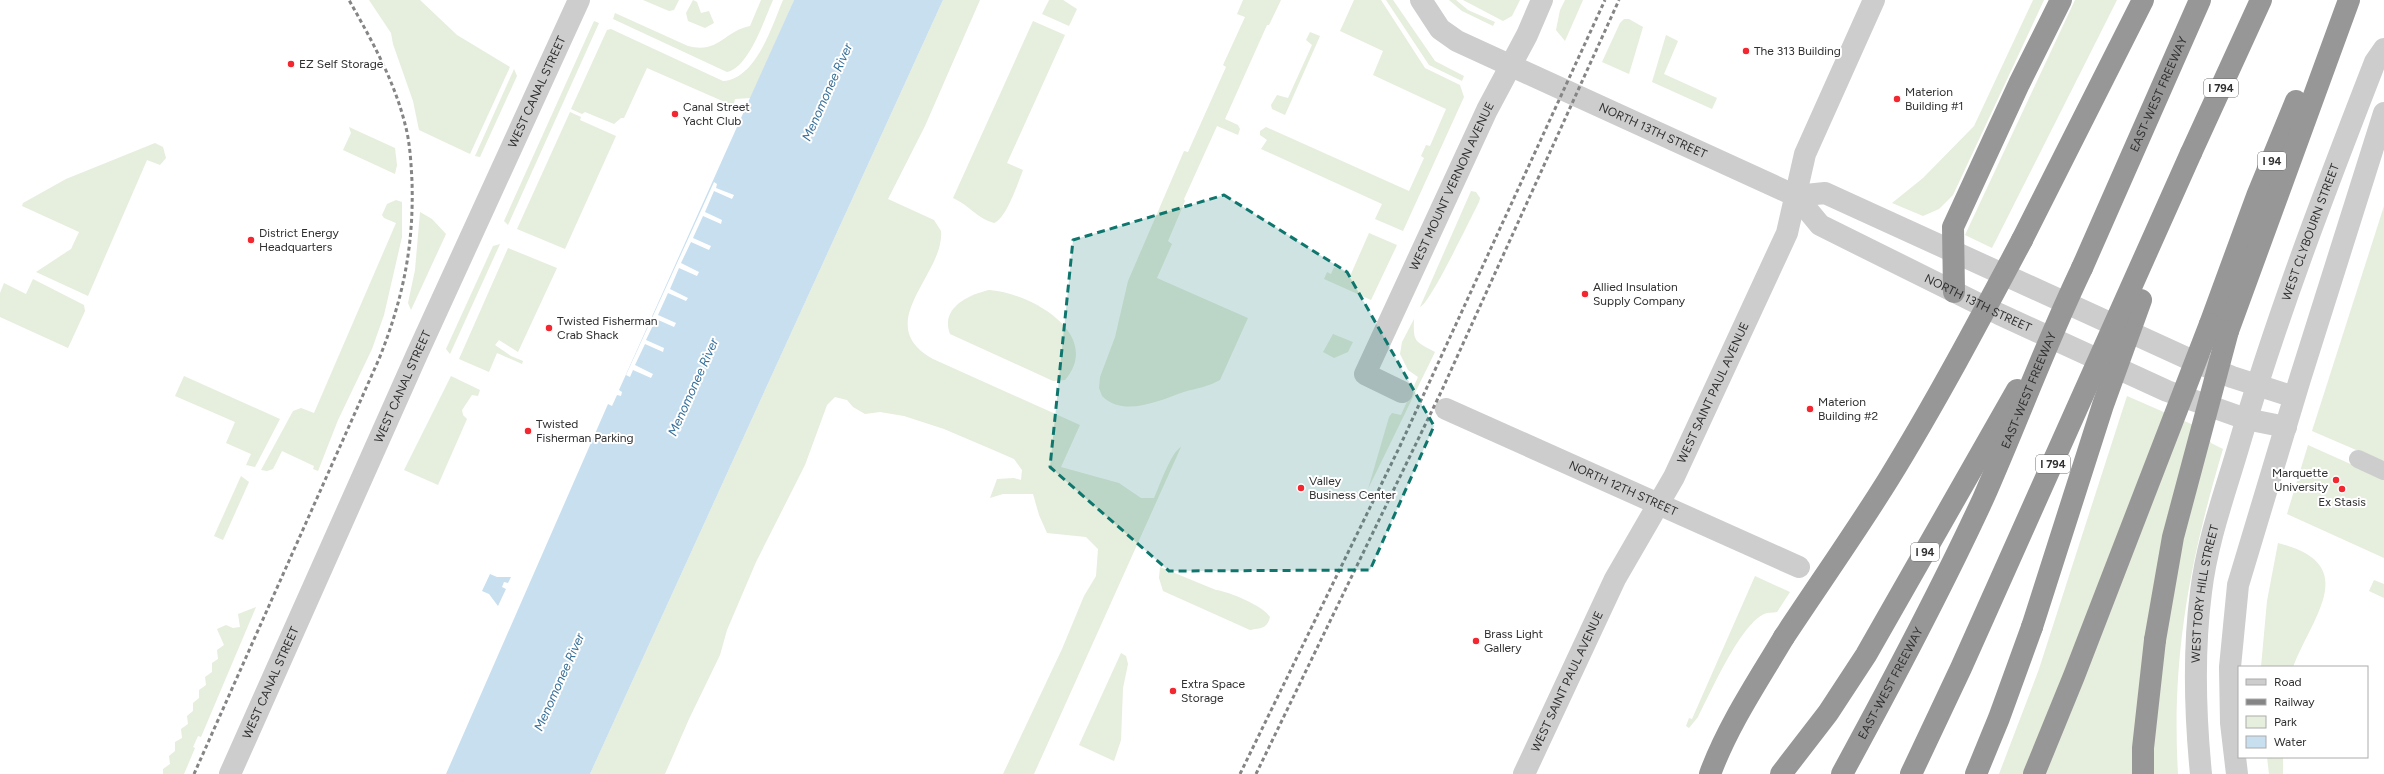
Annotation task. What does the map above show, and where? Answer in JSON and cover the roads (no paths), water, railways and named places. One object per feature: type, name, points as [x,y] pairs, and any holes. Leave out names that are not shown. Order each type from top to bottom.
[{"type":"highway","points":[[1954,292],[1953,227],[2019,84],[2061,0]]},
{"type":"highway","points":[[1710,774],[1718,754],[1738,716],[1784,637],[1887,482],[1965,348],[2022,240],[2143,0]]},
{"type":"highway","name":"EAST-WEST FREEWAY","points":[[1842,774],[1915,635],[1982,500],[2015,426],[2056,321],[2082,268],[2200,0]]},
{"type":"highway","name":"I 794","points":[[1911,774],[1965,661],[2261,0]]},
{"type":"highway","name":"I 94","points":[[2034,774],[2219,327],[2257,196],[2340,0]]},
{"type":"highway","points":[[2143,774],[2142,748],[2155,640],[2173,537],[2219,327],[2349,0]]},
{"type":"highway","points":[[1976,774],[1999,718],[2032,627],[2103,405],[2192,154]]},
{"type":"highway","name":"I 94","points":[[1781,774],[1828,712],[1866,655],[2056,321]]},
{"type":"street","name":"WEST CANAL STREET","points":[[230,774],[422,344],[579,0]]},
{"type":"street","name":"NORTH 13TH STREET","points":[[1421,0],[1440,29],[1449,36],[1796,196],[1820,225],[1954,292],[2167,391],[2246,419],[2286,427]]},
{"type":"street","name":"WEST MOUNT VERNON AVENUE","points":[[1402,392],[1365,374],[1487,110],[1511,65],[1542,0]]},
{"type":"street","name":"WEST SAINT PAUL AVENUE","points":[[1524,774],[1614,579],[1674,477],[1787,233],[1805,154],[1874,0]]},
{"type":"street","name":"WEST CLYBOURN STREET","points":[[2246,419],[2324,194],[2375,62],[2384,49]]},
{"type":"street","points":[[2238,774],[2231,723],[2230,667],[2238,585],[2294,397],[2384,113]]},
{"type":"street","points":[[1796,196],[1825,193],[2191,360],[2258,386],[2294,397]]},
{"type":"street","name":"NORTH 12TH STREET","points":[[1446,409],[1799,567]]},
{"type":"street","name":"WEST TORY HILL STREET","points":[[2201,774],[2195,698],[2197,627],[2201,591],[2212,536],[2246,419]]},
{"type":"street","points":[[2358,459],[2384,471]]},
{"type":"water","name":"Menomonee River","points":[[794,0],[943,0],[590,774],[446,774],[608,404],[612,406],[617,395],[621,396],[622,392],[619,390]]},
{"type":"water","points":[[490,574],[497,577],[511,577],[508,583],[504,582],[502,587],[506,589],[498,606],[489,594],[482,591]]},
{"type":"railway","points":[[194,774],[379,359],[395,315],[401,293],[409,250],[412,205],[411,160],[407,131],[395,92],[388,76],[349,0]]},
{"type":"railway","points":[[1240,774],[1400,446],[1605,0]]},
{"type":"railway","points":[[1256,774],[1442,390],[1619,0]]},
{"type":"place","name":"The 313 Building","points":[[1746,51]]},
{"type":"place","name":"EZ Self Storage","points":[[291,64]]},
{"type":"place","name":"Materion Building #1","points":[[1897,99]]},
{"type":"place","name":"Canal Street Yacht Club","points":[[675,114]]},
{"type":"place","name":"District Energy Headquarters","points":[[251,240]]},
{"type":"place","name":"Allied Insulation Supply Company","points":[[1585,294]]},
{"type":"place","name":"Twisted Fisherman Crab Shack","points":[[549,328]]},
{"type":"place","name":"Materion Building #2","points":[[1810,409]]},
{"type":"place","name":"Twisted Fisherman Parking","points":[[528,431]]},
{"type":"place","name":"Marquette University","points":[[2336,480]]},
{"type":"place","name":"Valley Business Center","points":[[1301,488]]},
{"type":"place","name":"Ex Stasis","points":[[2342,489]]},
{"type":"place","name":"Brass Light Gallery","points":[[1476,641]]},
{"type":"place","name":"Extra Space Storage","points":[[1173,691]]}]
